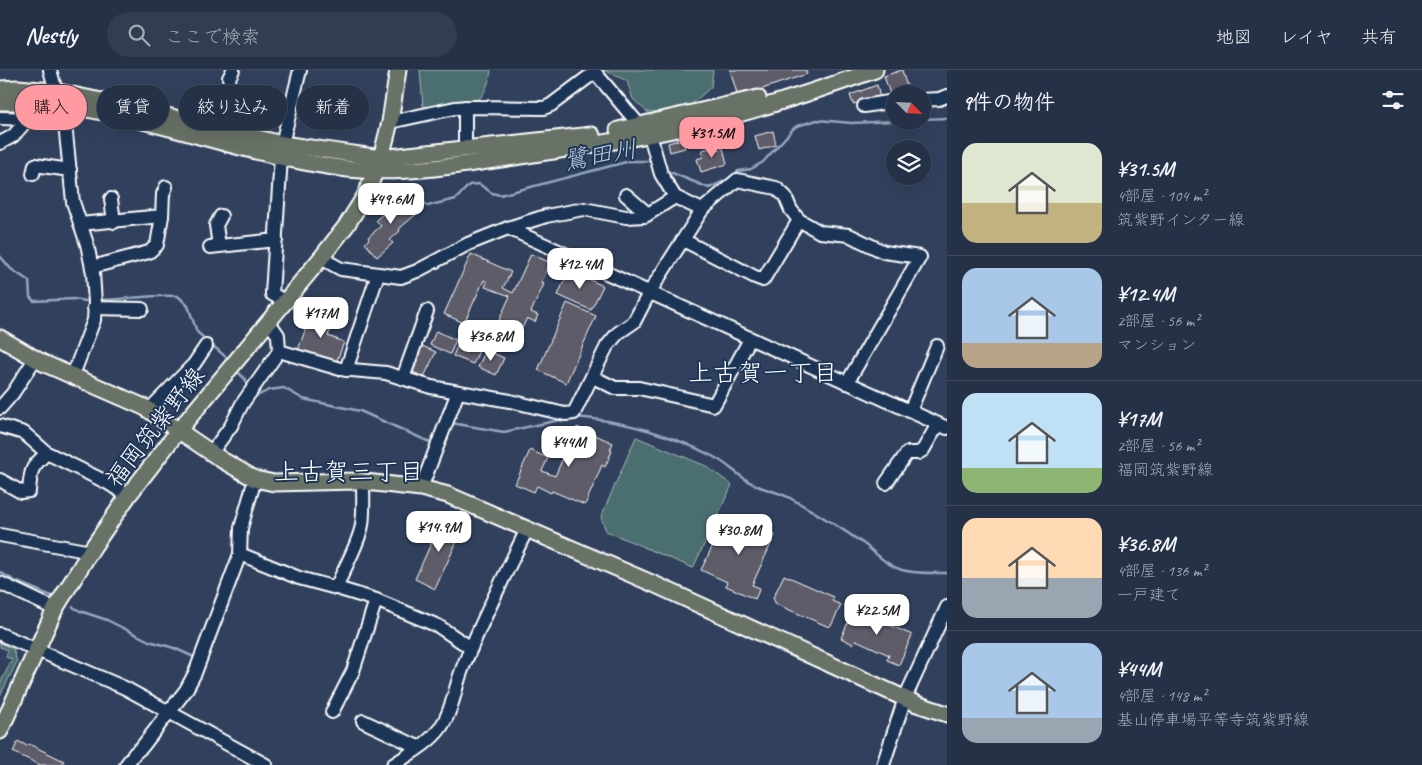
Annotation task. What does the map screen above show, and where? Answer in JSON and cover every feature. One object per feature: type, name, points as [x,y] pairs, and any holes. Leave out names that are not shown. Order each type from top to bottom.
[{"type":"main road","name":"福岡筑紫野線","points":[[0,731],[55,609],[90,552],[128,496],[179,430],[321,258],[365,196],[379,165],[390,122],[398,70]]},
{"type":"main road","points":[[379,165],[438,167],[490,160],[645,130],[763,97],[845,70]]},
{"type":"main road","points":[[0,89],[18,88],[53,91],[126,106],[345,168],[379,165],[465,150],[705,123],[767,106],[876,70]]},
{"type":"main road","points":[[0,102],[15,102]]},
{"type":"main road","points":[[0,108],[15,106]]},
{"type":"main road","points":[[87,109],[282,151]]},
{"type":"main road","points":[[0,338],[35,359],[149,410],[211,453],[255,479],[274,483],[363,482],[421,488],[448,495],[656,585],[905,698],[947,714]]},
{"type":"street","points":[[50,70],[54,84]]},
{"type":"street","points":[[284,301],[272,294],[282,151],[300,70]]},
{"type":"street","points":[[390,122],[465,107],[544,108],[551,105],[594,71],[645,130],[661,174],[675,197],[702,210]]},
{"type":"street","points":[[931,100],[947,96]]},
{"type":"street","points":[[864,106],[886,102]]},
{"type":"street","points":[[465,107],[465,150]]},
{"type":"street","points":[[0,118],[15,119]]},
{"type":"street","points":[[0,142],[13,136],[18,130]]},
{"type":"street","points":[[66,130],[73,202],[87,244],[92,267],[94,308],[94,320],[89,336],[73,375]]},
{"type":"street","points":[[34,174],[35,165],[70,170]]},
{"type":"street","points":[[279,351],[346,370],[386,372],[431,387],[510,401],[565,414],[574,413],[607,346],[618,333],[634,322],[649,293],[702,210],[737,180],[776,188],[785,196],[791,210],[799,220],[820,232],[849,235],[884,252],[920,256],[847,383]]},
{"type":"street","points":[[92,267],[149,252],[157,245],[162,216],[163,194],[166,188]]},
{"type":"street","points":[[626,195],[648,214]]},
{"type":"street","points":[[321,258],[341,269],[401,277],[417,271],[468,244],[508,228],[546,216],[584,209],[626,217],[645,216],[675,197]]},
{"type":"street","points":[[111,199],[114,222]]},
{"type":"street","points":[[80,224],[162,216]]},
{"type":"street","points":[[221,216],[216,224],[214,246],[276,240]]},
{"type":"street","points":[[683,240],[755,278],[763,280],[799,220]]},
{"type":"street","points":[[508,228],[942,426],[923,450],[907,453],[886,483]]},
{"type":"street","points":[[346,370],[378,274]]},
{"type":"street","points":[[94,308],[142,309]]},
{"type":"street","points":[[402,378],[427,311]]},
{"type":"street","points":[[211,453],[279,351],[278,335],[268,321]]},
{"type":"street","points":[[592,377],[615,388],[639,388],[714,405],[750,339]]},
{"type":"street","points":[[149,410],[194,364],[206,346]]},
{"type":"street","points":[[910,411],[937,346]]},
{"type":"street","points":[[0,408],[13,393],[35,359]]},
{"type":"street","points":[[421,488],[458,392]]},
{"type":"street","points":[[0,426],[24,433],[47,453],[128,496]]},
{"type":"street","points":[[0,480],[21,492],[30,491],[31,473],[34,465],[47,453]]},
{"type":"street","points":[[126,765],[186,690],[195,673],[240,554],[241,528],[255,479]]},
{"type":"street","points":[[336,588],[362,526],[363,482]]},
{"type":"street","points":[[393,765],[432,737],[446,719],[459,677],[471,648],[527,529]]},
{"type":"street","points":[[0,535],[90,552]]},
{"type":"street","points":[[240,554],[300,578],[376,600],[438,626],[471,648]]},
{"type":"street","points":[[0,583],[55,609]]},
{"type":"street","points":[[332,712],[353,671],[376,600]]},
{"type":"street","points":[[883,765],[905,698],[947,607]]},
{"type":"street","points":[[0,634],[125,688],[266,765]]},
{"type":"street","points":[[363,721],[418,747]]},
{"type":"green space","points":[[420,70],[491,70],[486,89],[479,99],[469,107],[454,110],[423,106]]},
{"type":"green space","points":[[604,70],[713,70],[711,87],[692,104],[668,111],[647,112],[633,99],[627,81]]},
{"type":"green space","points":[[636,437],[706,466],[732,485],[693,568],[606,531],[601,517]]},
{"type":"green space","points":[[0,643],[13,649],[17,662],[0,696],[0,684],[12,659],[6,657],[8,650],[0,647]]},
{"type":"building","points":[[730,70],[806,70],[807,74],[738,97]]},
{"type":"building","points":[[902,70],[906,85],[887,85],[884,76]]},
{"type":"building","points":[[877,85],[880,98],[853,104],[850,95]]},
{"type":"building","points":[[773,131],[776,145],[759,150],[755,136]]},
{"type":"building","points":[[682,139],[685,148],[670,152],[668,143]]},
{"type":"building","points":[[714,147],[717,150],[723,148],[727,164],[701,172],[697,159],[703,157],[702,150]]},
{"type":"building","points":[[404,200],[416,203],[421,210],[399,229],[400,231],[390,240],[393,243],[377,257],[365,243],[369,239],[368,237],[381,226],[376,220],[396,202]]},
{"type":"building","points":[[471,254],[511,272],[503,288],[513,293],[531,254],[551,263],[541,283],[544,284],[531,312],[538,315],[535,322],[527,318],[513,346],[492,336],[510,296],[485,287],[487,282],[484,280],[464,323],[444,314]]},
{"type":"building","points":[[569,270],[603,286],[591,310],[558,295]]},
{"type":"building","points":[[567,303],[596,316],[566,383],[538,370]]},
{"type":"building","points":[[312,311],[334,319],[328,336],[344,342],[336,363],[298,350]]},
{"type":"building","points":[[436,331],[456,340],[450,354],[430,345]]},
{"type":"building","points":[[459,342],[479,351],[473,364],[453,356]]},
{"type":"building","points":[[422,346],[436,352],[424,377],[413,372],[416,365],[413,364]]},
{"type":"building","points":[[486,350],[504,358],[496,375],[478,367]]},
{"type":"building","points":[[577,427],[613,443],[610,450],[612,451],[605,467],[602,465],[585,505],[537,486],[534,492],[515,484],[530,450],[548,458],[542,471],[555,476]]},
{"type":"building","points":[[734,516],[775,535],[752,585],[760,588],[755,599],[726,586],[727,582],[701,570],[717,537],[723,540]]},
{"type":"building","points":[[443,517],[464,526],[435,589],[415,579]]},
{"type":"building","points":[[784,575],[834,597],[832,601],[841,605],[829,627],[776,604],[773,598]]},
{"type":"building","points":[[854,609],[912,635],[899,665],[887,660],[889,655],[856,640],[853,644],[841,638]]},
{"type":"building","points":[[18,741],[27,746],[29,744],[64,761],[61,765],[40,765],[13,752]]},
{"type":"waterway","name":"鷺田川","points":[[931,119],[947,118]]},
{"type":"waterway","name":"鷺田川","points":[[665,170],[709,188],[733,177],[738,171],[751,169],[763,162],[797,126],[817,120],[852,123],[886,121]]},
{"type":"waterway","name":"鷺田川","points":[[420,197],[427,206],[456,199],[469,185],[479,184],[492,193],[500,195],[630,161],[649,161],[654,164]]},
{"type":"waterway","points":[[0,256],[11,269],[29,281],[30,297],[34,301],[73,299],[86,301]]},
{"type":"waterway","points":[[98,300],[178,296],[188,306],[197,332],[227,358]]},
{"type":"waterway","points":[[238,372],[248,384]]},
{"type":"waterway","points":[[254,394],[257,396],[269,390],[284,388],[303,399],[360,411],[432,443],[441,422]]},
{"type":"waterway","points":[[576,417],[630,425],[681,442],[719,460],[755,485],[786,496],[809,509],[864,544],[896,568],[913,572],[947,573]]},
{"type":"waterway","points":[[451,423],[504,432],[564,419]]},
{"type":"waterway","points":[[0,572],[15,581],[54,597]]},
{"type":"waterway","points":[[73,607],[107,620],[149,641],[174,648],[196,658]]},
{"type":"district","name":"上古賀一丁目","points":[[763,372]]},
{"type":"district","name":"上古賀三丁目","points":[[349,471]]}]
